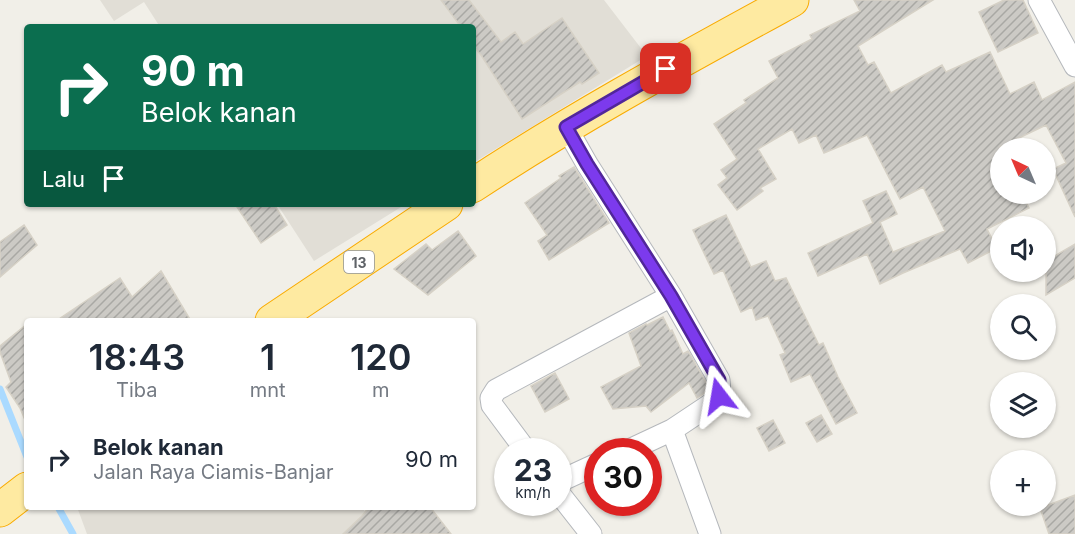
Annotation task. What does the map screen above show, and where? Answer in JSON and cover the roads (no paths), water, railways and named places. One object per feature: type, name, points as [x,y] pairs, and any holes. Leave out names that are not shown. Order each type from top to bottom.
[{"type":"highway","points":[[476,183],[645,81],[792,0]]},
{"type":"highway","name":"13","points":[[276,318],[442,207]]},
{"type":"highway","points":[[0,510],[24,491]]},
{"type":"street","points":[[1040,0],[1075,66]]},
{"type":"street","points":[[566,127],[671,296],[719,380],[720,390],[716,400],[672,430],[655,438]]},
{"type":"street","points":[[517,438],[492,405],[491,398],[496,390],[671,296]]},
{"type":"street","points":[[672,430],[710,534]]},
{"type":"street","points":[[572,510],[591,534]]},
{"type":"waterway","points":[[0,389],[24,449]]},
{"type":"waterway","points":[[60,510],[73,534]]}]
